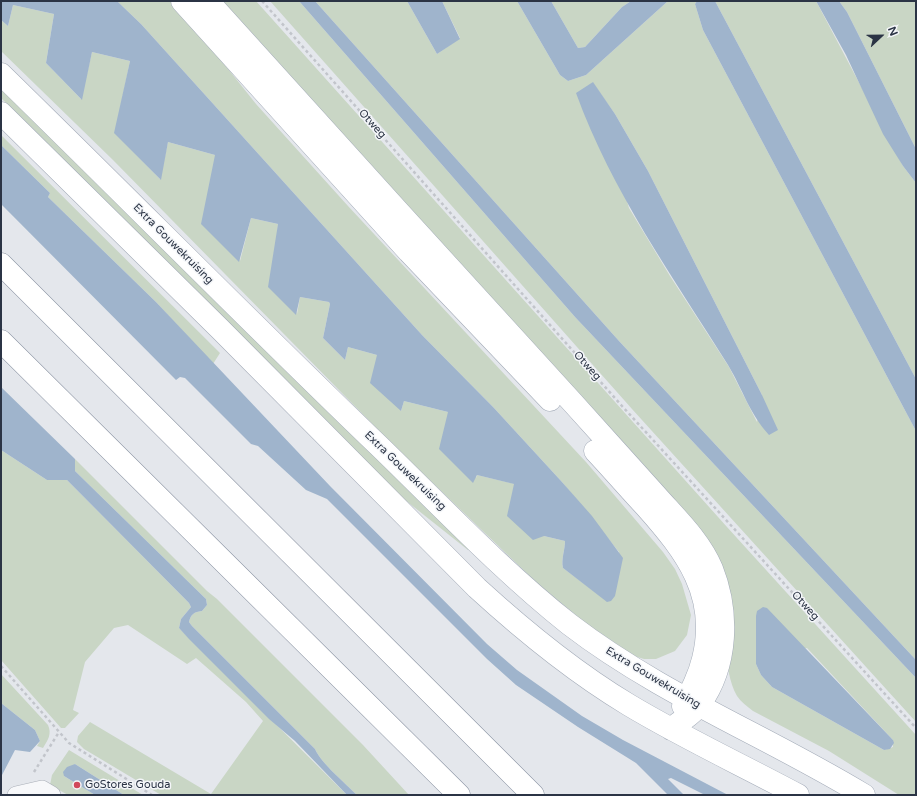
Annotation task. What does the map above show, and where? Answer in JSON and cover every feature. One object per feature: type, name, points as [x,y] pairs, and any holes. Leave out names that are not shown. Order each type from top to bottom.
[{"type":"main road","points":[[182,1],[413,257],[552,403],[653,515],[681,550],[700,585],[707,621],[703,660],[693,702]]},
{"type":"main road","points":[[208,1],[608,442],[696,542],[707,559],[718,585],[724,624],[720,662],[713,680],[671,729]]},
{"type":"main road","name":"Extra Gouwekruising","points":[[1,74],[308,377],[518,580],[568,623],[628,664],[693,702],[807,762],[864,795]]},
{"type":"main road","points":[[1,113],[221,330],[483,593],[533,637],[581,673],[629,704],[671,729],[798,795]]},
{"type":"main road","points":[[1,264],[533,795]]},
{"type":"main road","points":[[1,341],[459,795]]},
{"type":"street","points":[[18,795],[42,789],[52,795]]},
{"type":"path","name":"Otweg","points":[[262,1],[628,411],[916,728]]},
{"type":"path","points":[[1,666],[73,746],[152,795]]},
{"type":"path","points":[[18,795],[59,732]]},
{"type":"green space","points":[[117,1],[174,1],[256,104],[348,206],[586,462],[663,552],[675,569],[682,584],[691,615],[687,635],[675,651],[656,659],[644,659],[634,656],[584,622],[537,583],[392,444],[113,160],[1,51],[1,20],[8,26],[13,5],[54,14],[46,63],[81,99],[92,52],[130,61],[115,133],[160,179],[168,142],[215,155],[240,261],[251,218],[278,224],[277,238],[297,314],[300,297],[329,302],[330,304],[323,338],[345,360],[348,347],[377,355],[401,411],[404,401],[448,412],[476,478],[477,475],[515,484],[544,536],[565,541],[562,561],[563,568],[607,601],[619,552],[562,482],[494,408],[422,335],[141,24]]},
{"type":"green space","points":[[217,1],[256,1],[727,527],[916,735],[916,795],[899,795],[829,751],[753,711],[740,700],[732,685],[729,672],[725,642],[724,585]],"holes":[[[807,648],[893,740],[893,747],[884,750],[772,687],[761,675],[756,664]]]},
{"type":"green space","points":[[270,1],[299,1],[575,317],[916,678],[916,722],[632,409]]},
{"type":"green space","points":[[315,1],[407,1],[437,54],[460,38],[442,1],[517,1],[560,75],[568,81],[586,75],[668,1],[697,1],[695,4],[703,30],[916,431],[916,660],[619,341]],"holes":[[[592,82],[615,114],[648,171],[762,395],[757,422],[729,367],[670,276],[629,208]]]},
{"type":"green space","points":[[551,1],[631,1],[622,7],[585,47],[578,48]]},
{"type":"green space","points":[[715,1],[816,1],[903,166],[916,183],[916,379]]},
{"type":"green space","points":[[839,1],[916,1],[916,149],[847,12]]},
{"type":"green space","points":[[1,85],[471,548],[468,550],[395,492],[1,98]]},
{"type":"green space","points":[[1,135],[220,353],[213,364],[156,302],[48,197],[50,193],[1,145]]},
{"type":"green space","points":[[1,450],[47,480],[67,480],[189,603],[191,607],[181,619],[179,628],[347,795],[161,795],[84,749],[77,742],[78,736],[90,722],[211,794],[263,721],[246,702],[196,658],[187,664],[128,625],[114,628],[85,662],[73,710],[79,713],[65,728],[61,728],[1,660]]},
{"type":"green space","points":[[75,459],[363,745],[409,795],[357,795],[334,773],[318,755],[315,749],[192,626],[189,622],[192,615],[202,611],[207,605],[206,599],[75,471]]},
{"type":"green space","points":[[1,674],[48,725],[48,740],[43,748],[37,746],[40,741],[35,730],[1,703]]},
{"type":"green space","points":[[69,750],[143,795],[124,795],[75,764],[64,776],[95,795],[68,795],[50,785],[52,775]]},
{"type":"water","points":[[1,1],[117,1],[141,24],[422,335],[494,408],[592,516],[623,558],[615,596],[611,601],[607,602],[563,568],[562,561],[565,541],[544,536],[533,540],[507,516],[514,484],[477,475],[473,483],[439,449],[448,412],[404,401],[401,411],[370,383],[377,355],[348,347],[345,360],[323,338],[330,304],[329,302],[300,297],[296,315],[268,287],[278,224],[251,218],[239,262],[201,224],[215,155],[168,142],[161,180],[114,133],[130,61],[92,52],[82,100],[46,63],[54,14],[13,5],[8,26],[1,20]]},
{"type":"water","points":[[299,1],[315,1],[619,341],[916,660],[916,678],[575,317]]},
{"type":"water","points":[[407,1],[442,1],[460,39],[437,54]]},
{"type":"water","points":[[517,1],[551,1],[578,48],[585,47],[622,7],[631,1],[668,1],[586,75],[568,81],[560,75]]},
{"type":"water","points":[[697,1],[715,1],[916,379],[916,431],[703,30],[695,4]]},
{"type":"water","points":[[816,1],[839,1],[847,12],[916,149],[916,183],[903,166],[883,134],[846,55]]},
{"type":"water","points":[[593,82],[615,114],[648,171],[762,395],[778,430],[769,435],[751,410],[728,365],[645,233],[607,165],[576,93]]},
{"type":"water","points":[[1,145],[50,193],[48,197],[156,302],[330,486],[487,644],[517,670],[582,716],[623,740],[728,795],[705,795],[671,778],[668,779],[684,795],[668,795],[636,763],[578,727],[516,685],[487,659],[327,499],[306,490],[258,446],[251,444],[185,378],[180,377],[176,380],[1,204]]},
{"type":"water","points":[[1,387],[75,459],[75,471],[206,599],[207,605],[202,611],[192,615],[189,622],[192,626],[315,749],[328,767],[357,795],[347,795],[295,741],[269,719],[189,639],[179,628],[181,619],[191,607],[189,603],[67,480],[47,480],[1,450]]},
{"type":"water","points":[[763,607],[767,608],[893,740],[894,743],[890,749],[884,750],[772,687],[761,675],[756,664],[756,616],[757,611]]},
{"type":"water","points":[[1,703],[35,730],[40,741],[30,752],[15,750],[1,777]]},
{"type":"water","points":[[75,764],[124,795],[95,795],[64,776],[63,772],[67,767]]},
{"type":"place","name":"GoStores Gouda","points":[[77,785]]}]
